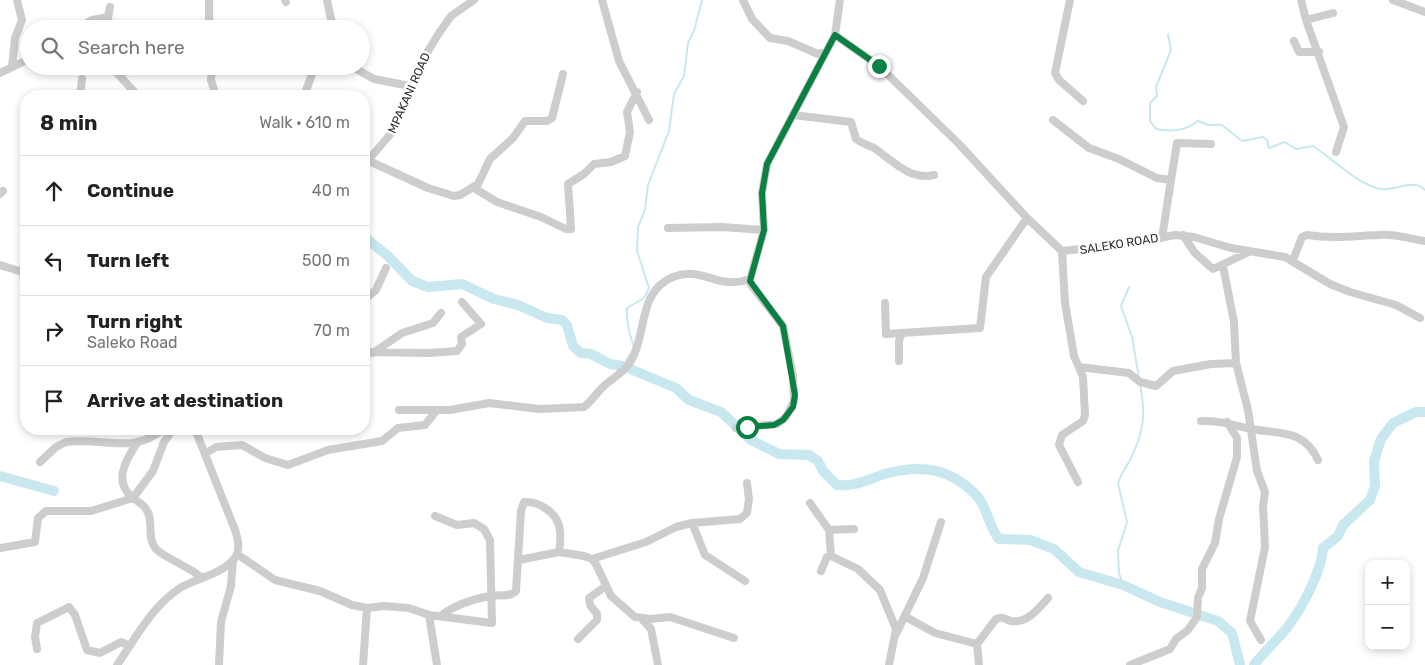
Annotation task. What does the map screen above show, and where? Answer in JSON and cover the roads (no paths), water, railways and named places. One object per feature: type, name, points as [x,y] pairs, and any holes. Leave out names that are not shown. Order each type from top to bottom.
[{"type":"street","points":[[17,0],[22,20]]},
{"type":"street","points":[[209,0],[211,20]]},
{"type":"street","points":[[327,0],[331,20]]},
{"type":"street","name":"MPAKANI ROAD","points":[[370,158],[394,130],[410,86],[426,53],[451,16],[474,0]]},
{"type":"street","points":[[602,0],[619,61],[637,92],[650,120]]},
{"type":"street","points":[[743,0],[752,18],[770,38],[788,41],[818,54],[826,52]]},
{"type":"street","points":[[736,428],[777,424],[786,417],[794,401],[793,376],[783,326],[751,285],[750,279],[764,230],[762,193],[764,175],[770,158],[835,35],[840,0]]},
{"type":"street","points":[[1070,0],[1061,54],[1055,73],[1058,80],[1083,101]]},
{"type":"street","points":[[1301,0],[1306,20],[1319,52],[1344,127],[1336,152]]},
{"type":"street","points":[[1393,0],[1425,12]]},
{"type":"street","points":[[108,20],[110,8]]},
{"type":"street","points":[[1306,20],[1332,13]]},
{"type":"street","points":[[92,20],[108,17]]},
{"type":"street","points":[[12,67],[14,38],[20,24]]},
{"type":"street","name":"SALEKO ROAD","points":[[835,35],[876,62],[959,144],[1027,218],[1062,251],[1183,235],[1249,252],[1275,254],[1293,260],[1330,284],[1401,307],[1420,318]]},
{"type":"street","points":[[1294,41],[1299,52],[1319,52]]},
{"type":"street","points":[[0,73],[20,63]]},
{"type":"street","points":[[370,165],[416,184],[446,194],[460,195],[474,188],[482,180],[490,159],[513,138],[525,121],[547,121],[552,118],[563,74]]},
{"type":"street","points":[[119,75],[133,90]]},
{"type":"street","points":[[211,75],[210,80],[214,90]]},
{"type":"street","points":[[306,90],[312,75]]},
{"type":"street","points":[[365,75],[370,78],[410,86]]},
{"type":"street","points":[[81,90],[82,79]]},
{"type":"street","points":[[474,188],[497,202],[541,217],[566,229],[571,229],[568,184],[594,164],[611,162],[625,156],[630,132],[627,112],[637,92]]},
{"type":"street","points":[[793,115],[851,122],[856,139],[889,161],[919,176],[934,175]]},
{"type":"street","points":[[1053,120],[1089,148],[1119,159],[1156,178],[1171,180]]},
{"type":"street","points":[[1162,238],[1177,143],[1211,144]]},
{"type":"street","points":[[885,303],[886,334],[980,328],[986,277],[1027,218]]},
{"type":"street","points":[[668,228],[722,227],[764,230]]},
{"type":"street","points":[[1183,235],[1190,247],[1210,268],[1216,269],[1249,252]]},
{"type":"street","points":[[1293,260],[1302,237],[1307,235],[1355,238],[1392,235],[1408,236],[1425,242]]},
{"type":"street","points":[[1062,251],[1065,302],[1074,356],[1083,378],[1084,415],[1083,421],[1062,435],[1059,444],[1078,482]]},
{"type":"street","points":[[1223,266],[1234,322],[1236,363],[1247,404],[1257,471],[1265,492],[1263,506],[1265,547],[1250,621],[1261,640]]},
{"type":"street","points":[[370,295],[376,290],[386,268]]},
{"type":"street","points":[[2,269],[20,272]]},
{"type":"street","points":[[399,410],[436,411],[489,403],[540,409],[580,409],[590,403],[605,385],[622,372],[631,362],[646,306],[651,296],[664,280],[692,273],[730,284],[750,279]]},
{"type":"street","points":[[370,353],[457,351],[462,344],[461,337],[481,324],[462,302]]},
{"type":"street","points":[[373,353],[402,333],[433,323],[441,313]]},
{"type":"street","points":[[899,361],[899,340],[902,333]]},
{"type":"street","points":[[1079,367],[1129,373],[1140,382],[1156,386],[1173,371],[1211,364],[1236,363]]},
{"type":"street","points":[[205,454],[216,448],[242,445],[265,458],[288,465],[328,450],[382,441],[398,428],[425,424],[436,411]]},
{"type":"street","points":[[1201,421],[1227,422],[1250,429],[1274,430],[1294,436],[1310,444],[1318,460]]},
{"type":"street","points":[[1130,665],[1170,649],[1176,639],[1188,630],[1197,617],[1198,598],[1202,588],[1202,569],[1215,543],[1219,519],[1237,457],[1237,438],[1227,422]]},
{"type":"street","points":[[40,462],[56,446],[66,442],[137,444],[156,435]]},
{"type":"street","points":[[0,548],[35,542],[38,518],[46,511],[90,511],[133,498],[153,471],[164,442],[169,435]]},
{"type":"street","points":[[198,435],[237,538],[231,586],[221,622],[219,665]]},
{"type":"street","points":[[137,444],[124,465],[122,483],[133,498],[144,506],[148,513],[151,538],[155,548],[186,565],[202,578]]},
{"type":"street","points":[[519,560],[559,552],[592,559],[646,542],[676,527],[744,516],[747,513],[749,498],[747,483]]},
{"type":"street","points":[[442,615],[459,605],[490,596],[510,595],[516,591],[520,511],[524,502],[537,502],[545,506],[560,530],[559,552]]},
{"type":"street","points":[[810,503],[829,530],[831,556]]},
{"type":"street","points":[[235,557],[275,580],[304,586],[367,608],[384,606],[409,608],[429,614],[492,622],[490,596],[492,550],[488,534],[474,523],[457,525],[435,516]]},
{"type":"street","points":[[889,665],[891,647],[924,578],[941,522]]},
{"type":"street","points":[[692,523],[705,555],[745,581]]},
{"type":"street","points":[[829,530],[854,529]]},
{"type":"street","points":[[821,571],[827,557],[831,556]]},
{"type":"street","points":[[831,556],[858,568],[875,583],[885,599],[896,634]]},
{"type":"street","points":[[117,665],[159,606],[170,595],[181,587],[221,570],[235,557]]},
{"type":"street","points":[[592,559],[611,596],[624,609],[642,619],[651,629],[658,665]]},
{"type":"street","points":[[578,639],[597,620],[597,614],[590,605],[589,598],[606,586]]},
{"type":"street","points":[[979,665],[976,644],[999,617],[1014,621],[1026,619],[1048,598]]},
{"type":"street","points":[[37,649],[34,637],[37,623],[69,607],[75,615],[87,650],[100,653],[121,642],[130,646]]},
{"type":"street","points":[[362,665],[367,608]]},
{"type":"street","points":[[429,614],[437,665]]},
{"type":"street","points":[[642,619],[670,616],[734,638]]},
{"type":"street","points":[[906,616],[935,633],[976,644]]},
{"type":"waterway","points":[[634,348],[628,323],[627,308],[644,298],[649,288],[637,251],[638,227],[645,210],[648,185],[669,131],[674,94],[684,76],[688,43],[694,31],[702,0]]},
{"type":"waterway","points":[[1168,34],[1171,50],[1156,87],[1157,96],[1150,103],[1150,121],[1156,129],[1178,130],[1198,121],[1208,125],[1222,125],[1242,141],[1263,137],[1267,140],[1269,148],[1285,142],[1296,149],[1313,146],[1372,187],[1387,189],[1415,185],[1425,190]]},
{"type":"waterway","points":[[370,242],[388,256],[412,281],[428,287],[462,284],[494,299],[518,305],[547,318],[562,320],[567,325],[573,346],[581,353],[591,354],[610,364],[623,366],[676,388],[689,400],[721,412],[751,440],[779,454],[809,455],[818,461],[823,471],[837,485],[857,483],[888,473],[913,469],[936,471],[957,479],[980,500],[999,539],[1030,540],[1054,549],[1079,572],[1123,585],[1160,602],[1218,621],[1232,633],[1240,665]]},
{"type":"waterway","points":[[1129,287],[1121,306],[1132,337],[1139,378]]},
{"type":"waterway","points":[[625,363],[630,354]]},
{"type":"waterway","points":[[1123,585],[1119,573],[1118,551],[1127,522],[1118,483],[1141,431],[1143,405],[1140,385]]},
{"type":"waterway","points":[[1254,665],[1287,628],[1301,607],[1318,570],[1323,548],[1338,536],[1343,525],[1370,500],[1375,486],[1374,461],[1381,439],[1393,423],[1416,412],[1425,412]]},
{"type":"waterway","points":[[0,476],[54,491]]}]
